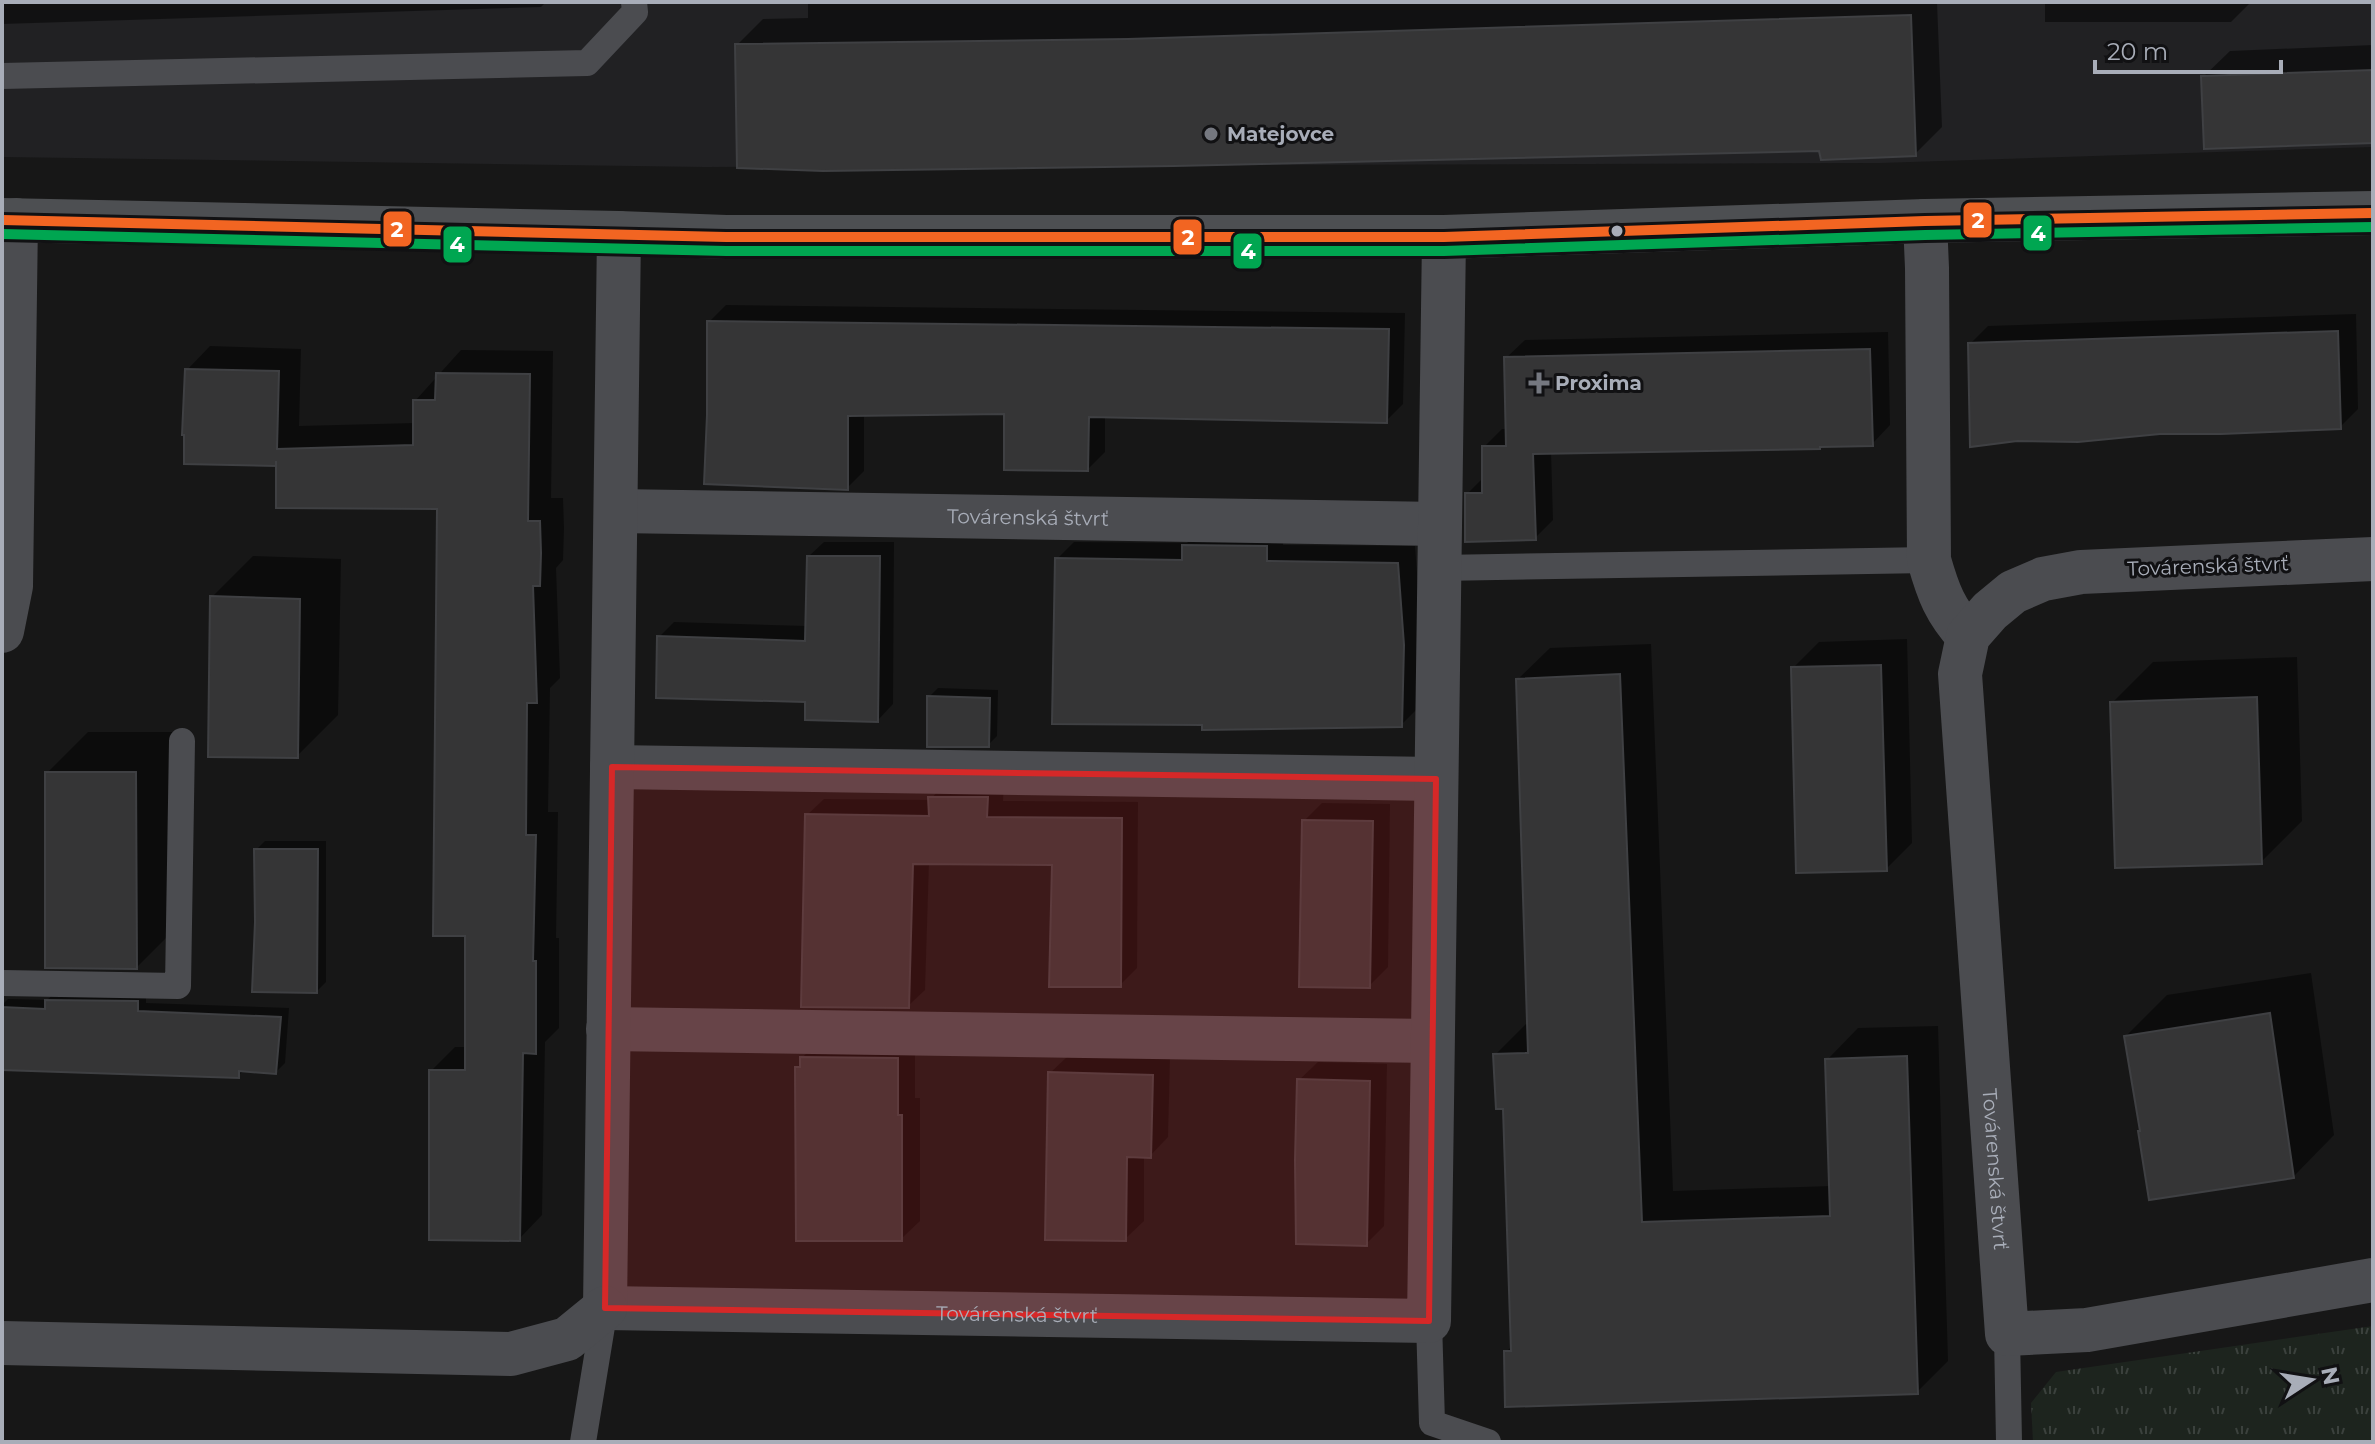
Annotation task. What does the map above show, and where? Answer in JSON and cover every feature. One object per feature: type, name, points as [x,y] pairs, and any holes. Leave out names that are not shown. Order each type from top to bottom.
[{"type":"main road","points":[[9,220],[726,237],[1444,237],[1925,221],[2373,213]]},
{"type":"street","points":[[2,631],[11,586],[9,220]]},
{"type":"street","points":[[1925,221],[1929,560],[1938,593],[1952,618],[1968,636]]},
{"type":"street","points":[[2,1343],[511,1354],[567,1339],[605,1308],[619,233]]},
{"type":"street","points":[[1429,1321],[1444,237]]},
{"type":"street","name":"Továrenská štvrť","points":[[616,511],[1440,524]]},
{"type":"street","name":"Továrenská štvrť","points":[[2007,1334],[1960,674],[1968,636],[1990,611],[2013,592],[2043,579],[2081,572],[2373,559]]},
{"type":"street","points":[[612,767],[1436,779]]},
{"type":"street","points":[[608,1029],[1432,1041]]},
{"type":"street","points":[[2007,1334],[2087,1330],[2373,1280]]},
{"type":"street","name":"Továrenská štvrť","points":[[605,1308],[1429,1321]]},
{"type":"lane","points":[[2,76],[587,63],[635,12],[634,2]]},
{"type":"lane","points":[[1439,568],[1929,560]]},
{"type":"lane","points":[[2,983],[178,986],[182,741]]},
{"type":"lane","points":[[583,1442],[605,1308]]},
{"type":"lane","points":[[1429,1321],[1432,1423],[1488,1442]]},
{"type":"lane","points":[[2007,1334],[2009,1442]]},
{"type":"highlighted area","points":[[612,767],[1436,779],[1429,1321],[605,1308]]},
{"type":"shaded area","points":[[2,2],[2373,2],[2373,147],[1880,163],[704,167],[2,157]]},
{"type":"green space","points":[[2373,1326],[2373,1442],[2033,1442],[2031,1403],[2056,1372]]},
{"type":"building","points":[[1911,15],[1916,156],[1821,160],[1819,151],[1174,166],[823,171],[737,168],[735,44],[1128,39]]},
{"type":"building","points":[[2373,70],[2373,143],[2204,149],[2201,76]]},
{"type":"building","points":[[707,321],[1389,329],[1387,423],[1089,417],[1088,471],[1004,470],[1004,414],[848,416],[848,490],[704,484]]},
{"type":"building","points":[[2338,331],[2341,429],[2160,434],[2078,442],[2017,441],[1970,447],[1968,343]]},
{"type":"building","points":[[1870,349],[1873,446],[1533,454],[1536,540],[1465,542],[1465,493],[1482,493],[1482,446],[1506,446],[1504,357]]},
{"type":"building","points":[[185,369],[279,371],[277,449],[413,445],[413,400],[435,400],[436,373],[530,374],[528,521],[540,521],[541,553],[540,586],[533,586],[537,703],[527,703],[526,835],[536,835],[533,961],[536,961],[536,1054],[523,1053],[520,1241],[429,1240],[429,1070],[465,1070],[465,936],[433,936],[437,509],[276,508],[276,466],[184,464]]},
{"type":"building","points":[[1182,545],[1267,546],[1267,561],[1398,563],[1404,645],[1402,727],[1202,730],[1202,725],[1052,724],[1055,558],[1182,560]]},
{"type":"building","points":[[807,556],[880,556],[878,722],[805,720],[805,702],[656,698],[657,636],[805,641]]},
{"type":"building","points":[[210,596],[300,599],[298,758],[208,757]]},
{"type":"building","points":[[1881,665],[1887,871],[1796,873],[1791,667]]},
{"type":"building","points":[[1620,674],[1642,1222],[1830,1216],[1825,1059],[1907,1056],[1918,1394],[1505,1407],[1504,1351],[1511,1351],[1503,1109],[1496,1109],[1493,1054],[1528,1053],[1516,679]]},
{"type":"building","points":[[927,696],[990,698],[989,747],[927,747]]},
{"type":"building","points":[[2257,697],[2262,864],[2115,868],[2110,702]]},
{"type":"building","points":[[45,772],[136,772],[137,969],[45,968]]},
{"type":"building","points":[[928,797],[988,797],[987,817],[1122,818],[1121,987],[1049,987],[1052,865],[913,864],[909,1008],[801,1007],[805,814],[929,816]]},
{"type":"building","points":[[1302,820],[1373,821],[1370,988],[1299,987]]},
{"type":"building","points":[[254,849],[318,849],[317,993],[252,992]]},
{"type":"building","points":[[45,1000],[138,1001],[138,1011],[281,1017],[276,1074],[239,1071],[239,1078],[2,1070],[2,1007],[45,1009]]},
{"type":"building","points":[[2270,1013],[2294,1178],[2149,1200],[2124,1036]]},
{"type":"building","points":[[800,1057],[898,1058],[898,1115],[902,1115],[902,1241],[796,1241],[795,1067],[800,1067]]},
{"type":"building","points":[[1048,1072],[1153,1075],[1151,1158],[1127,1157],[1126,1241],[1045,1240]]},
{"type":"building","points":[[1297,1079],[1370,1081],[1367,1246],[1296,1244]]},
{"type":"transit line","name":"2","points":[[2,220],[726,237],[1444,237],[1925,221],[2373,213]]},
{"type":"transit line","name":"4","points":[[2,234],[726,251],[1444,251],[1925,235],[2373,227]]},
{"type":"place","name":"Matejovce","points":[[1211,134]]},
{"type":"place","name":"Proxima","points":[[1539,383]]}]
